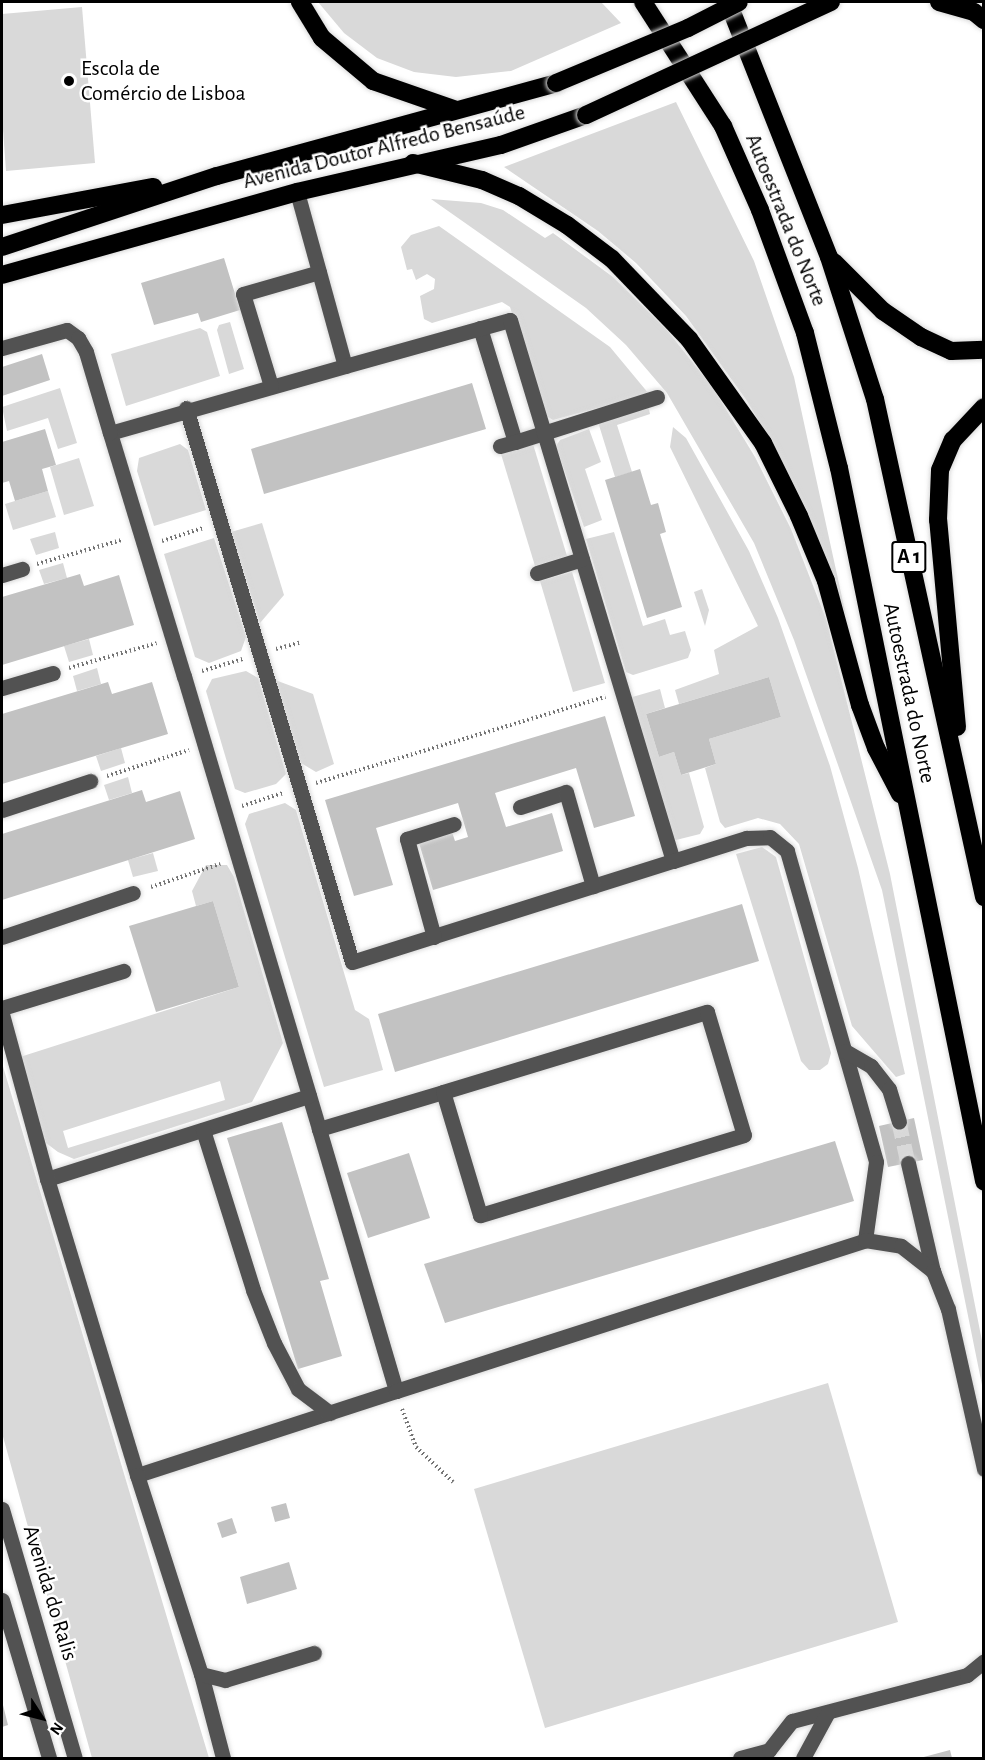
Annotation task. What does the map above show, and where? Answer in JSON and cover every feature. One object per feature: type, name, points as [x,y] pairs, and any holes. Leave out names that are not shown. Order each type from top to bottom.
[{"type":"highway","points":[[300,2],[322,38],[373,81],[454,109]]},
{"type":"highway","name":"Autoestrada do Norte","points":[[643,2],[723,126],[760,210],[805,333],[839,468],[984,1181]]},
{"type":"highway","name":"Autoestrada do Norte","points":[[728,2],[829,257],[875,399],[984,897]]},
{"type":"highway","name":"Avenida Doutor Alfredo Bensaúde","points":[[2,247],[217,176],[454,109],[556,83],[740,2]]},
{"type":"highway","name":"Avenida Doutor Alfredo Bensaúde","points":[[2,275],[297,192],[413,163],[501,146],[586,115],[831,2]]},
{"type":"highway","points":[[939,2],[974,12],[984,20]]},
{"type":"highway","points":[[413,163],[482,180],[519,196],[567,225],[612,259],[656,300],[717,375],[763,443],[799,516],[826,581],[876,748],[908,806]]},
{"type":"highway","points":[[2,215],[217,176]]},
{"type":"highway","points":[[829,257],[883,310],[921,337],[951,351],[984,350]]},
{"type":"highway","points":[[964,800],[938,520],[940,470],[953,440],[984,407]]},
{"type":"street","points":[[297,192],[345,366]]},
{"type":"street","points":[[271,386],[243,294],[319,272]]},
{"type":"street","points":[[110,433],[186,408],[510,320],[673,861]]},
{"type":"street","points":[[480,328],[515,442]]},
{"type":"street","points":[[2,348],[67,330],[78,338],[86,352],[396,1391]]},
{"type":"street","points":[[500,446],[657,397]]},
{"type":"street","points":[[186,408],[352,962],[746,838],[770,837],[787,851],[876,1162],[865,1240]]},
{"type":"street","points":[[537,573],[582,559]]},
{"type":"street","points":[[2,574],[22,569]]},
{"type":"street","points":[[2,688],[53,673]]},
{"type":"street","points":[[2,810],[90,781]]},
{"type":"street","points":[[520,807],[566,792],[593,886]]},
{"type":"street","points":[[434,937],[406,839],[454,824]]},
{"type":"street","points":[[2,937],[133,893]]},
{"type":"street","points":[[2,1008],[123,971]]},
{"type":"street","points":[[319,1129],[707,1012],[744,1135],[480,1215],[443,1092]]},
{"type":"street","points":[[2,1014],[47,1179],[137,1475],[201,1674],[224,1758]]},
{"type":"street","points":[[845,1051],[871,1066],[889,1089],[898,1122]]},
{"type":"street","points":[[47,1179],[309,1096]]},
{"type":"street","points":[[203,1130],[253,1290],[274,1343],[298,1389],[330,1413]]},
{"type":"street","points":[[908,1163],[933,1271],[948,1310],[984,1469]]},
{"type":"street","points":[[137,1475],[865,1240],[901,1246],[933,1271]]},
{"type":"street","name":"Avenida do Ralis","points":[[2,1509],[75,1758]]},
{"type":"street","points":[[2,1600],[6,1627],[49,1758]]},
{"type":"street","points":[[201,1674],[225,1680],[314,1653]]},
{"type":"street","points":[[740,1758],[769,1750],[792,1721],[967,1674],[984,1661]]},
{"type":"street","points":[[803,1758],[828,1712]]},
{"type":"path","points":[[61,557],[204,528]]},
{"type":"path","points":[[92,661],[172,638]]},
{"type":"path","points":[[184,676],[240,660]]},
{"type":"path","points":[[224,812],[622,692]]},
{"type":"path","points":[[129,769],[204,746]]},
{"type":"path","points":[[161,884],[238,858]]},
{"type":"path","points":[[396,1391],[416,1448],[453,1482]]},
{"type":"shaded area","points":[[318,2],[601,2],[621,23],[511,71],[456,77],[414,72],[377,58],[344,33]]},
{"type":"shaded area","points":[[82,7],[95,163],[6,171],[2,115],[2,14]]},
{"type":"shaded area","points":[[676,102],[754,261],[794,377],[846,616],[824,552],[777,452],[747,401],[686,316],[636,263],[598,231],[504,167]]},
{"type":"shaded area","points":[[431,199],[481,203],[503,210],[545,238],[553,233],[613,277],[666,329],[713,388],[755,457],[791,529],[826,619],[890,874],[983,1346],[983,1390],[882,890],[794,640],[754,543],[667,393],[626,345],[586,308]]},
{"type":"shaded area","points":[[439,226],[610,347],[649,394],[553,420],[545,415],[510,307],[502,302],[432,323],[424,319],[420,296],[434,289],[435,279],[427,274],[416,280],[412,269],[407,270],[401,247],[411,235]]},
{"type":"shaded area","points":[[230,322],[244,369],[229,374],[217,330],[219,325]]},
{"type":"shaded area","points":[[200,328],[207,332],[220,376],[126,406],[111,354]]},
{"type":"shaded area","points":[[60,388],[77,443],[58,449],[48,418],[7,431],[2,407]]},
{"type":"shaded area","points":[[648,406],[650,414],[617,425],[632,472],[615,477],[598,422]]},
{"type":"shaded area","points":[[673,427],[686,438],[749,551],[778,618],[830,766],[858,868],[905,1074],[896,1077],[852,1026],[799,844],[780,824],[758,818],[725,828],[720,822],[705,768],[716,764],[709,739],[781,717],[769,677],[679,704],[675,690],[719,674],[714,650],[758,626],[670,447]]},
{"type":"shaded area","points":[[589,429],[601,462],[585,469],[602,520],[584,527],[556,446],[560,440]]},
{"type":"shaded area","points":[[180,444],[188,450],[206,510],[154,526],[137,471],[139,458]]},
{"type":"shaded area","points":[[533,444],[567,556],[535,566],[501,454]]},
{"type":"shaded area","points":[[79,458],[94,506],[64,515],[50,467]]},
{"type":"shaded area","points":[[48,491],[56,517],[13,530],[5,504]]},
{"type":"shaded area","points":[[262,523],[284,595],[260,623],[231,532]]},
{"type":"shaded area","points":[[55,532],[59,548],[36,555],[30,539]]},
{"type":"shaded area","points":[[614,532],[643,626],[665,619],[670,635],[685,631],[691,650],[688,658],[633,675],[626,672],[586,539]]},
{"type":"shaded area","points":[[214,538],[246,637],[241,651],[209,663],[195,657],[164,554]]},
{"type":"shaded area","points":[[63,563],[67,578],[44,584],[39,570]]},
{"type":"shaded area","points":[[572,572],[605,683],[573,692],[540,581]]},
{"type":"shaded area","points":[[702,589],[709,610],[705,626],[694,592]]},
{"type":"shaded area","points":[[89,639],[93,655],[69,662],[64,646]]},
{"type":"shaded area","points":[[97,668],[101,684],[77,691],[73,676]]},
{"type":"shaded area","points":[[246,671],[258,678],[286,774],[276,784],[245,793],[235,789],[206,691],[212,679]]},
{"type":"shaded area","points":[[275,680],[313,694],[334,764],[316,772],[301,763]]},
{"type":"shaded area","points":[[660,689],[665,708],[646,714],[659,757],[674,752],[681,775],[689,773],[704,827],[700,834],[676,840],[670,836],[629,698]]},
{"type":"shaded area","points":[[121,748],[125,763],[101,771],[96,756]]},
{"type":"shaded area","points":[[128,777],[132,793],[109,800],[104,785]]},
{"type":"shaded area","points":[[285,803],[296,810],[355,1010],[369,1019],[383,1070],[324,1087],[245,824],[249,814]]},
{"type":"shaded area","points":[[762,847],[776,857],[831,1053],[828,1064],[820,1070],[809,1070],[801,1061],[736,854]]},
{"type":"shaded area","points":[[153,853],[158,871],[133,877],[128,860]]},
{"type":"shaded area","points":[[206,865],[227,865],[234,877],[283,1043],[252,1102],[74,1159],[58,1152],[46,1143],[20,1057],[239,987],[213,901],[196,906],[192,891]],"holes":[[[220,1081],[225,1100],[68,1148],[63,1131]]]},
{"type":"shaded area","points":[[2,1063],[209,1758],[92,1758],[2,1433]]},
{"type":"shaded area","points":[[828,1383],[898,1622],[545,1728],[474,1489]]},
{"type":"building","points":[[224,258],[240,310],[201,322],[198,313],[154,325],[141,283]]},
{"type":"building","points":[[42,354],[50,380],[2,396],[2,367]]},
{"type":"building","points":[[472,383],[486,429],[264,494],[251,449]]},
{"type":"building","points":[[45,429],[56,465],[42,469],[48,491],[15,501],[9,481],[2,483],[2,442]]},
{"type":"building","points":[[640,469],[651,505],[658,503],[666,532],[660,534],[682,607],[647,618],[605,480]]},
{"type":"building","points":[[80,574],[84,586],[119,575],[134,625],[2,665],[2,597]]},
{"type":"building","points":[[769,677],[781,717],[709,739],[716,764],[681,775],[674,752],[659,757],[646,714]]},
{"type":"building","points":[[108,682],[112,694],[152,682],[168,734],[2,784],[2,714]]},
{"type":"building","points":[[605,716],[635,816],[594,828],[576,768],[495,793],[506,827],[552,813],[563,851],[433,890],[419,843],[452,832],[455,841],[468,837],[458,803],[376,828],[393,885],[354,896],[325,800]]},
{"type":"building","points":[[142,790],[146,802],[180,791],[195,839],[2,900],[2,834]]},
{"type":"building","points":[[213,901],[239,987],[156,1012],[129,926]]},
{"type":"building","points":[[742,904],[759,961],[395,1072],[378,1014]]},
{"type":"building","points":[[914,1118],[923,1160],[888,1167],[879,1126]]},
{"type":"building","points":[[282,1122],[329,1279],[320,1281],[342,1356],[298,1369],[227,1138]]},
{"type":"building","points":[[835,1141],[854,1201],[445,1323],[424,1264]]},
{"type":"building","points":[[409,1153],[430,1218],[368,1238],[347,1173]]},
{"type":"building","points":[[286,1503],[290,1518],[275,1522],[271,1507]]},
{"type":"building","points":[[232,1518],[237,1533],[222,1538],[217,1523]]},
{"type":"building","points":[[289,1562],[297,1589],[247,1604],[240,1577]]},
{"type":"building","points":[[2,1701],[8,1725],[2,1727]]},
{"type":"building","points":[[950,1750],[952,1758],[920,1758]]},
{"type":"tunnel","points":[[899,1122],[908,1163]]},
{"type":"place","name":"Escola de Comércio de Lisboa","points":[[69,81]]}]
